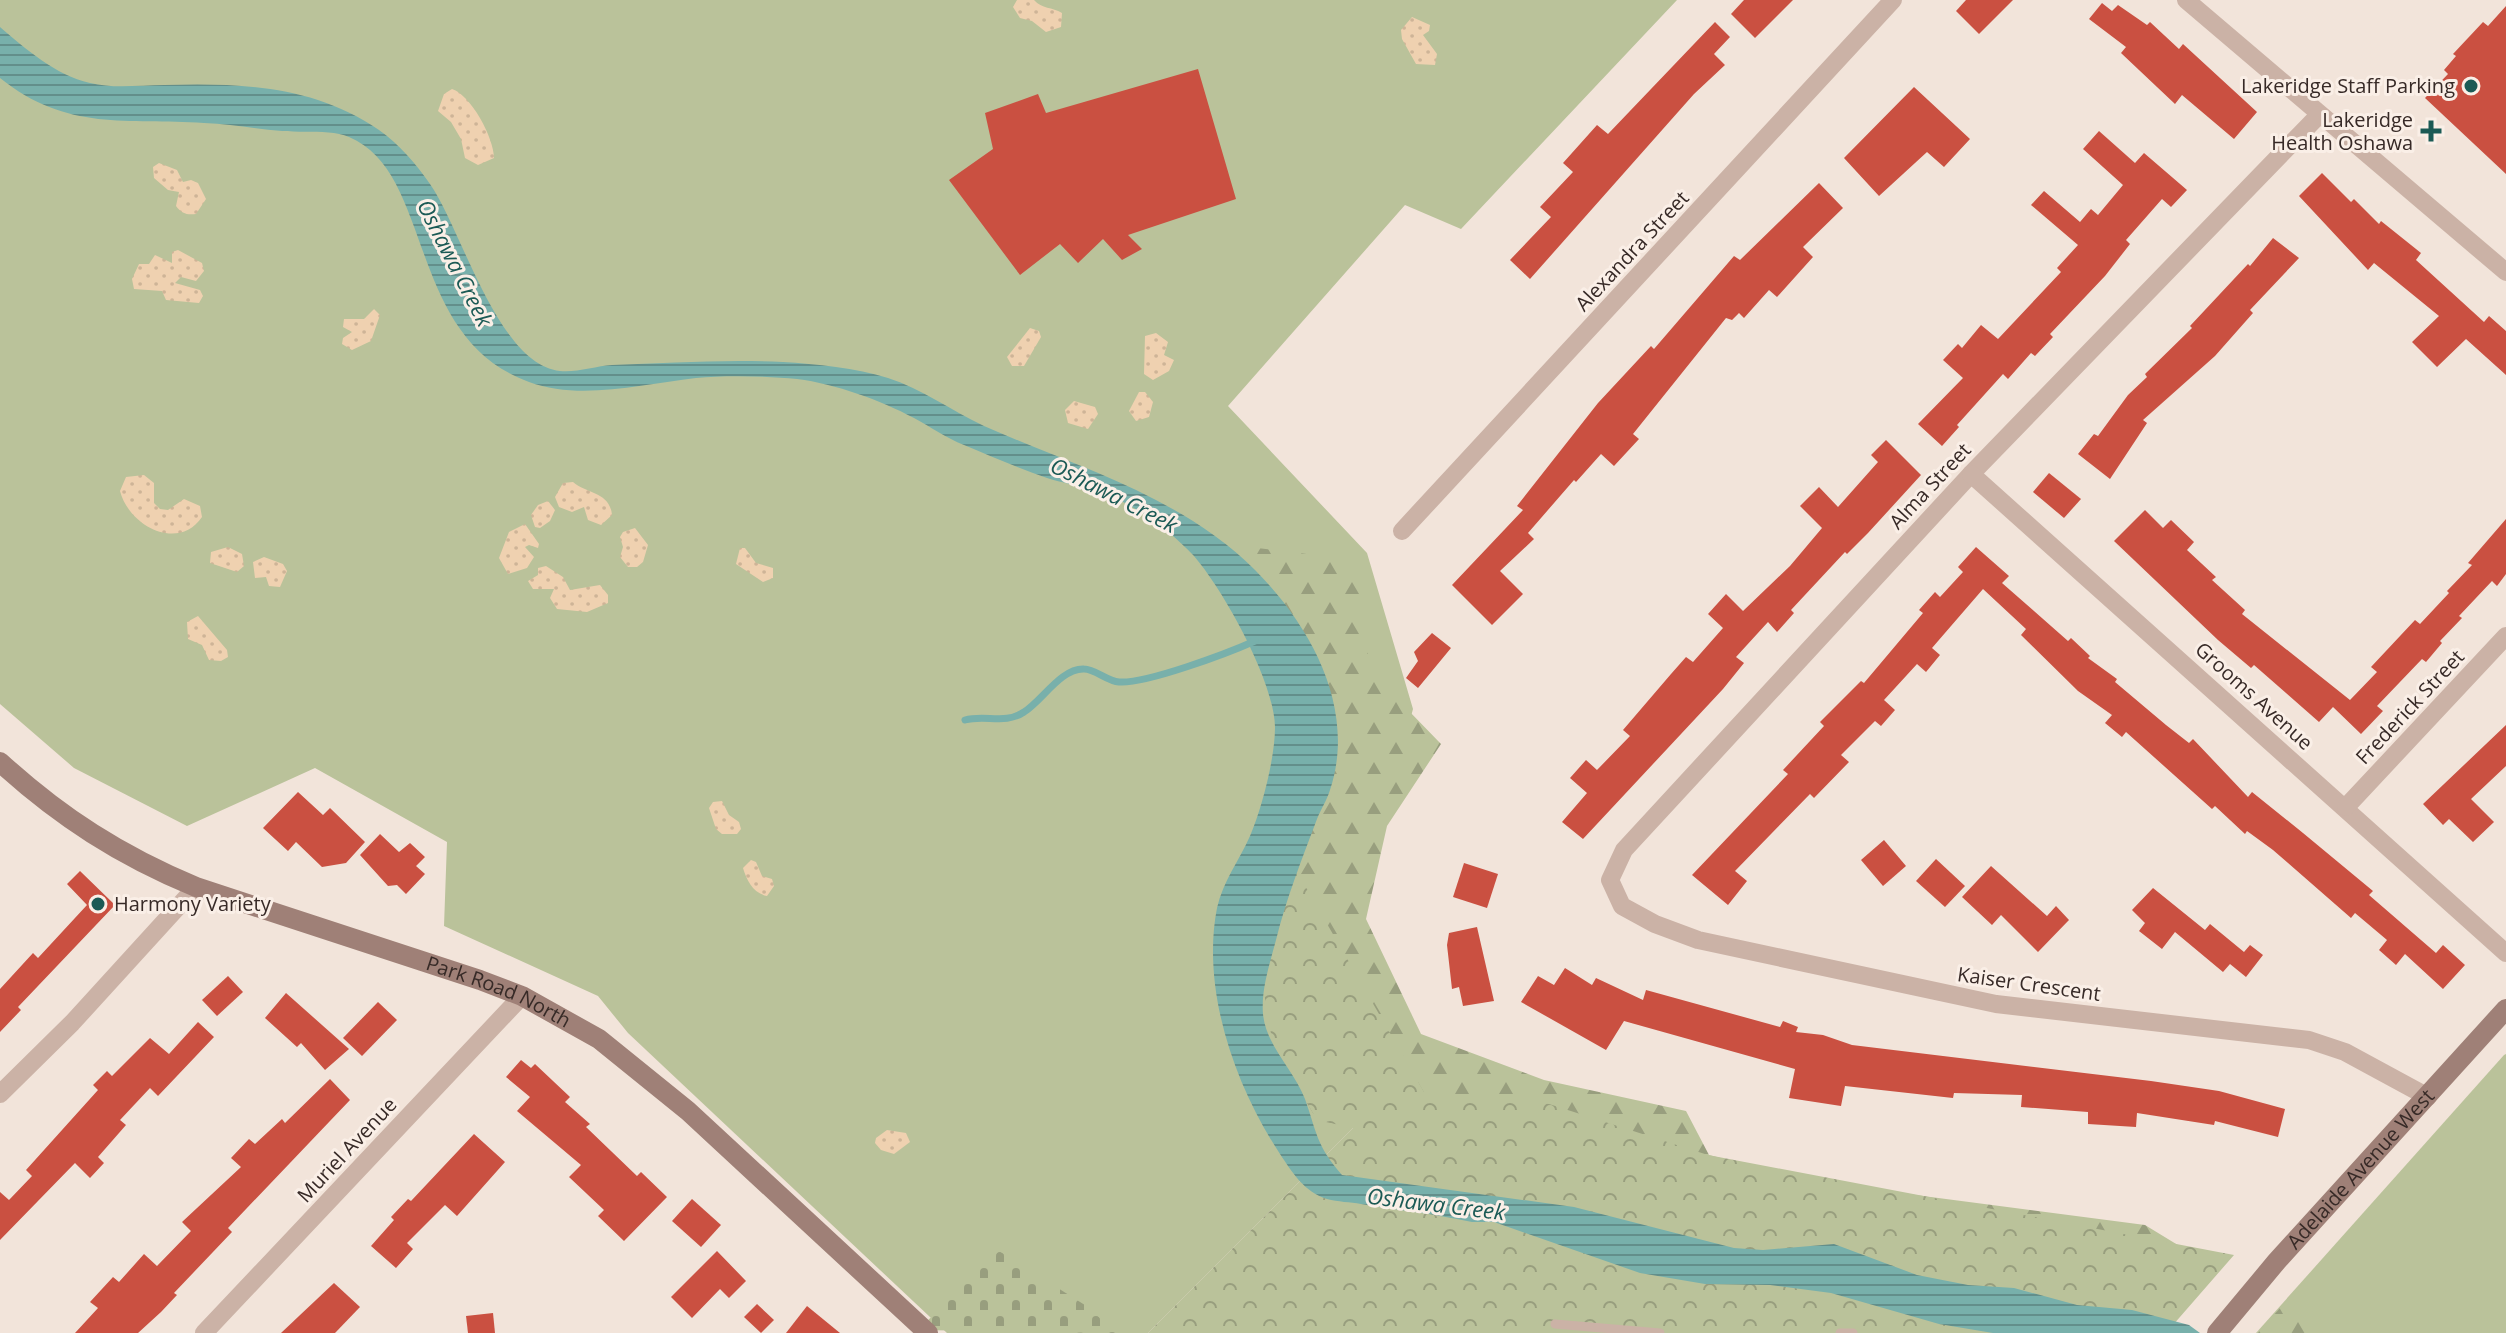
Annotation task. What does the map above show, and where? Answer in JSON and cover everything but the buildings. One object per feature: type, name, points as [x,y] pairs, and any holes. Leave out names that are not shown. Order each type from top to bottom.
[{"type":"main road","name":"Park Road North","points":[[0,762],[87,833],[121,853],[196,887],[522,996],[590,1034],[630,1062],[926,1332]]},
{"type":"main road","name":"Adelaide Avenue West","points":[[2221,1328],[2277,1261],[2506,1009]]},
{"type":"street","name":"Alexandra Street","points":[[1402,531],[1893,0]]},
{"type":"street","points":[[2186,0],[2506,272]]},
{"type":"street","name":"Alma Street","points":[[1622,906],[1610,880],[1624,850],[1971,474],[2319,115]]},
{"type":"street","name":"Grooms Avenue","points":[[1971,474],[2506,953]]},
{"type":"street","name":"Frederick Street","points":[[2346,807],[2506,636]]},
{"type":"street","points":[[0,1094],[196,887]]},
{"type":"street","name":"Kaiser Crescent","points":[[1622,906],[1655,924],[1698,940],[1996,1004],[2309,1040],[2345,1052],[2428,1097]]},
{"type":"street","name":"Muriel Avenue","points":[[204,1333],[522,996]]},
{"type":"lane","points":[[1555,1324],[1660,1333]]},
{"type":"lane","points":[[1840,1333],[1853,1333]]},
{"type":"green space","points":[[0,0],[1677,0],[1461,229],[1405,205],[1228,406],[1367,553],[1413,709],[1361,901],[1392,1089],[1148,1333],[947,1333],[628,1033],[598,996],[444,926],[447,842],[315,768],[187,826],[74,768],[0,704]]},
{"type":"green space","points":[[1249,547],[1339,558],[1369,580],[1352,605],[1375,676],[1441,744],[1387,826],[1366,919],[1421,1034],[1544,1080],[1686,1111],[1709,1155],[1816,1182],[2145,1225],[2186,1250],[1441,1145],[1317,1120],[1273,1045],[1302,702]]},
{"type":"green space","points":[[1285,851],[1424,1092],[1549,1104],[1708,1155],[2234,1255],[2166,1333],[1148,1333],[1353,1128],[1317,1120],[1273,1045],[1251,917]]},
{"type":"green space","points":[[2504,1055],[2506,1333],[2256,1333]]},
{"type":"green space","points":[[999,1251],[1088,1307],[1116,1333],[918,1330]]},
{"type":"green space","points":[[2288,1299],[2311,1333],[2258,1333]]},
{"type":"sand","points":[[1017,0],[1034,0],[1062,13],[1061,27],[1046,32],[1032,21],[1020,18],[1013,7]]},
{"type":"sand","points":[[1412,17],[1430,25],[1429,31],[1423,35],[1437,54],[1435,65],[1416,64],[1402,39],[1401,30]]},
{"type":"sand","points":[[452,89],[474,108],[490,140],[494,158],[478,165],[465,158],[461,139],[451,122],[438,111],[444,94]]},
{"type":"sand","points":[[159,163],[177,170],[183,182],[191,180],[198,183],[206,199],[196,214],[180,211],[176,206],[179,192],[168,190],[154,178],[153,167]]},
{"type":"sand","points":[[178,250],[202,263],[204,271],[196,281],[181,277],[175,283],[200,290],[203,296],[199,303],[166,300],[162,291],[134,289],[132,279],[139,264],[149,264],[155,255],[172,263],[172,252]]},
{"type":"sand","points":[[374,309],[380,315],[371,341],[352,350],[342,344],[343,338],[352,332],[343,327],[344,319],[364,319]]},
{"type":"sand","points":[[1030,328],[1039,331],[1041,337],[1024,366],[1012,366],[1007,357]]},
{"type":"sand","points":[[1156,333],[1168,342],[1164,355],[1174,360],[1169,371],[1153,380],[1144,374],[1145,336]]},
{"type":"sand","points":[[1139,392],[1145,392],[1153,402],[1149,417],[1136,421],[1129,411]]},
{"type":"sand","points":[[1074,401],[1095,407],[1098,414],[1088,429],[1068,423],[1065,410]]},
{"type":"sand","points":[[144,475],[154,483],[154,503],[160,509],[168,510],[184,499],[200,506],[202,517],[180,533],[155,530],[144,524],[125,504],[120,491],[126,477]]},
{"type":"sand","points":[[573,482],[607,502],[612,515],[601,525],[588,520],[584,507],[572,512],[559,507],[555,497],[563,483]]},
{"type":"sand","points":[[548,501],[555,510],[550,521],[540,528],[535,527],[531,515],[538,505]]},
{"type":"sand","points":[[525,524],[539,544],[538,548],[525,547],[534,557],[527,568],[508,574],[499,558],[509,532]]},
{"type":"sand","points":[[635,528],[648,545],[643,562],[637,567],[628,567],[620,557],[623,547],[620,537],[623,532]]},
{"type":"sand","points":[[228,547],[242,554],[244,566],[237,572],[210,563],[211,552]]},
{"type":"sand","points":[[740,548],[745,548],[756,563],[773,568],[773,578],[763,582],[736,564]]},
{"type":"sand","points":[[264,557],[283,564],[287,571],[280,587],[269,586],[266,577],[255,578],[253,562]]},
{"type":"sand","points":[[546,566],[563,577],[570,590],[600,585],[608,595],[608,603],[587,612],[557,609],[550,598],[554,589],[533,589],[528,581],[538,575],[538,568]]},
{"type":"sand","points":[[198,616],[227,650],[228,657],[221,661],[209,660],[202,645],[188,639],[187,622]]},
{"type":"sand","points":[[722,801],[729,815],[739,822],[741,829],[737,834],[722,834],[716,829],[709,808],[713,802]]},
{"type":"sand","points":[[751,860],[756,862],[762,876],[772,879],[774,886],[767,896],[754,889],[746,877],[743,868]]},
{"type":"sand","points":[[887,1130],[906,1133],[910,1142],[894,1154],[881,1150],[875,1143],[876,1138]]},
{"type":"water","name":"Oshawa Creek","points":[[0,27],[53,68],[90,83],[118,86],[248,86],[276,90],[328,104],[379,130],[407,155],[430,184],[500,321],[518,346],[538,363],[566,371],[612,365],[762,361],[822,365],[888,378],[984,426],[1127,486],[1195,522],[1226,544],[1255,570],[1294,617],[1324,671],[1333,700],[1338,729],[1337,760],[1330,790],[1285,909],[1266,976],[1263,1014],[1269,1037],[1305,1099],[1322,1147],[1342,1175],[1574,1207],[1734,1248],[1763,1250],[1834,1244],[1917,1275],[1968,1285],[2014,1288],[2077,1305],[2132,1310],[2189,1325],[2200,1333],[1993,1333],[1939,1324],[1831,1293],[1770,1285],[1705,1284],[1640,1273],[1494,1222],[1472,1222],[1335,1201],[1312,1192],[1299,1181],[1285,1161],[1249,1098],[1226,1036],[1214,971],[1213,939],[1217,908],[1227,880],[1250,836],[1267,783],[1275,727],[1272,708],[1257,662],[1233,613],[1194,556],[1172,536],[1133,507],[1105,494],[1016,467],[957,442],[887,405],[812,381],[720,376],[590,391],[549,388],[529,382],[489,360],[461,330],[440,294],[396,184],[376,156],[349,137],[325,132],[123,121],[74,115],[25,95],[0,78]]},
{"type":"waterway","points":[[965,720],[1017,716],[1060,679],[1076,670],[1088,670],[1119,682],[1131,681],[1187,667],[1255,641]]},
{"type":"place","name":"Lakeridge Staff Parking","points":[[2471,86]]},
{"type":"place","name":"Lakeridge Health Oshawa","points":[[2431,131]]},
{"type":"place","name":"Harmony Variety","points":[[98,904]]}]
